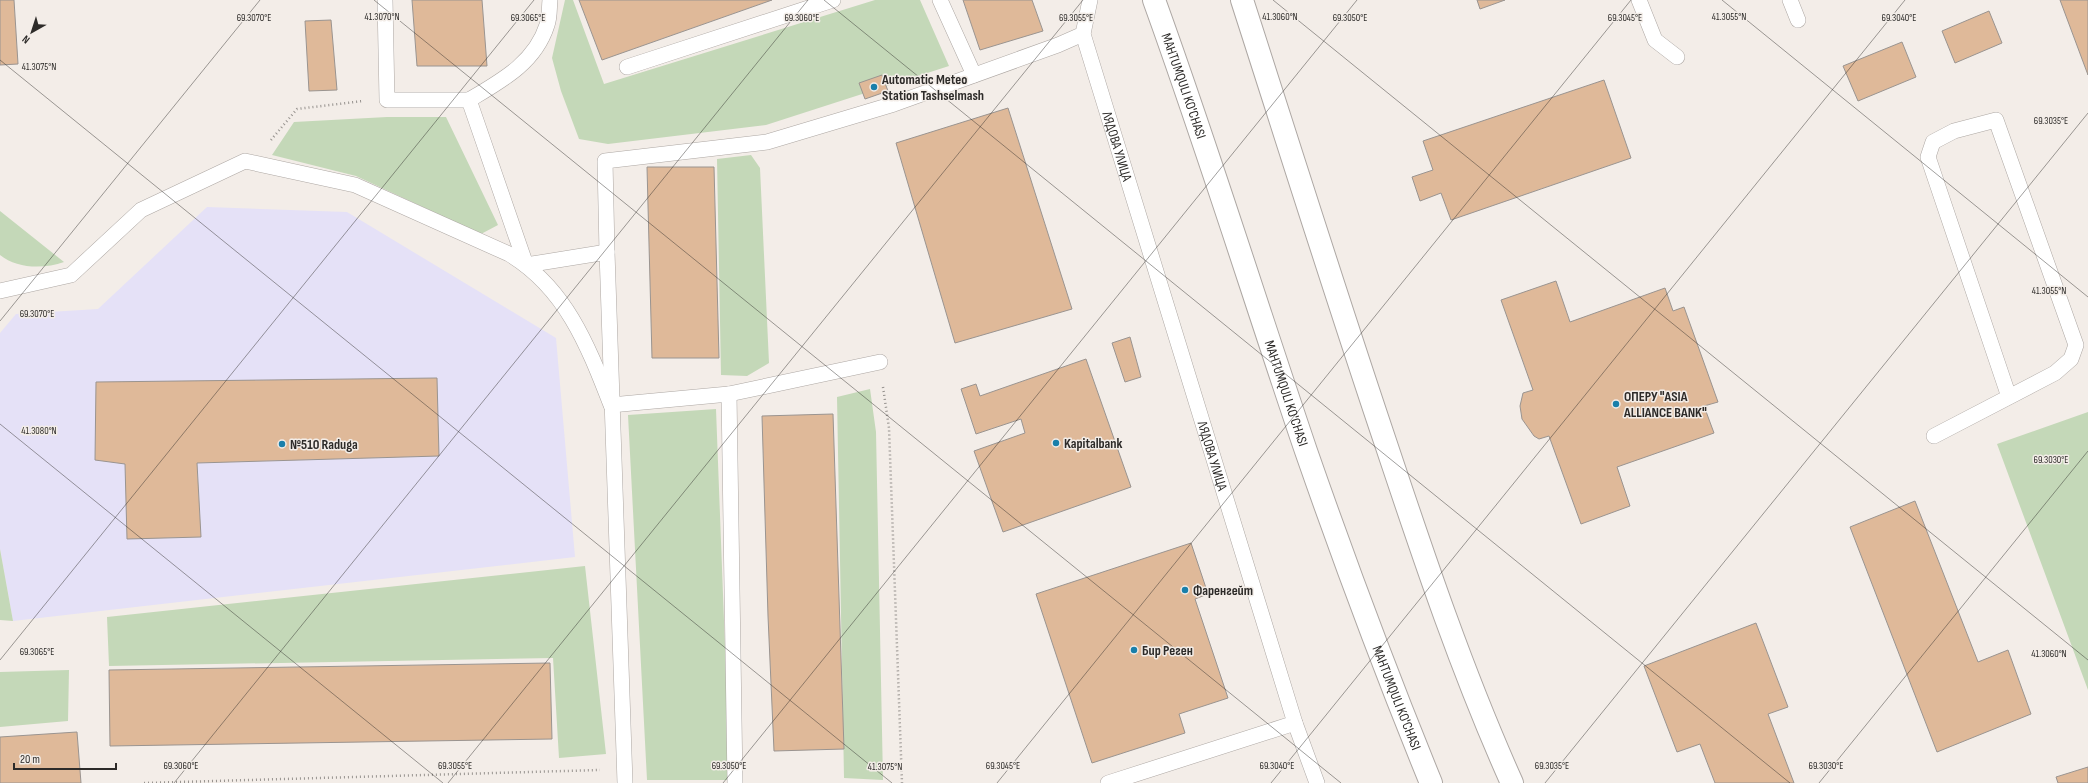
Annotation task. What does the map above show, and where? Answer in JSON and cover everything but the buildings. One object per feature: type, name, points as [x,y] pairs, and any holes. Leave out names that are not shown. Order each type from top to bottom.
[{"type":"main road","name":"MAHTUMQULI KO'CHASI","points":[[1154,0],[1186,88],[1314,473],[1369,628],[1431,783]]},
{"type":"main road","points":[[1242,0],[1406,504],[1464,668],[1512,783]]},
{"type":"lane","points":[[385,0],[387,100],[469,100],[512,74],[534,52],[547,24],[550,0]]},
{"type":"lane","points":[[627,67],[833,0]]},
{"type":"lane","points":[[940,0],[974,75]]},
{"type":"lane","name":"ЛЯДОВА УЛИЦА","points":[[1090,0],[1083,34],[1295,723],[1317,783]]},
{"type":"lane","points":[[1639,0],[1655,40],[1677,57]]},
{"type":"lane","points":[[1790,0],[1798,20]]},
{"type":"lane","points":[[625,776],[611,405],[605,161],[767,142],[894,104],[1058,45],[1083,34]]},
{"type":"lane","points":[[469,100],[526,265]]},
{"type":"lane","points":[[1934,436],[2010,397],[2055,373],[2071,359],[2076,345],[1996,120],[1954,131],[1933,142],[1928,157],[2010,397]]},
{"type":"lane","points":[[0,291],[71,275],[141,210],[245,161],[253,162],[356,185],[509,254],[526,265],[561,301],[587,344],[611,405]]},
{"type":"lane","points":[[526,265],[607,252]]},
{"type":"lane","points":[[611,405],[729,394],[880,362]]},
{"type":"lane","points":[[729,394],[735,783]]},
{"type":"lane","points":[[1108,783],[1295,723]]},
{"type":"path","points":[[253,162],[297,109],[346,102]]},
{"type":"path","points":[[880,362],[889,428],[902,783]]},
{"type":"path","points":[[144,783],[625,776]]},
{"type":"shaded area","name":"№510 Raduga","points":[[207,207],[347,212],[556,338],[575,557],[13,621],[0,549],[0,333],[16,314],[98,309]]},
{"type":"green space","points":[[565,0],[573,0],[604,84],[875,0],[920,0],[949,66],[766,125],[608,144],[579,139],[561,91],[552,58]]},
{"type":"green space","points":[[387,117],[446,117],[498,225],[481,234],[356,176],[272,155],[294,122]]},
{"type":"green space","points":[[751,155],[760,168],[769,363],[747,376],[721,375],[717,159]]},
{"type":"green space","points":[[0,211],[64,262],[39,267],[14,263],[0,255]]},
{"type":"green space","points":[[870,389],[876,432],[883,780],[844,778],[837,397]]},
{"type":"green space","points":[[716,409],[730,780],[647,780],[628,415]]},
{"type":"green space","points":[[2088,412],[2088,690],[1997,444]]},
{"type":"green space","points":[[0,549],[13,621],[0,620]]},
{"type":"green space","points":[[585,566],[606,754],[559,758],[553,658],[109,666],[107,617]]},
{"type":"green space","points":[[69,670],[68,721],[0,727],[0,672]]},
{"type":"place","name":"Automatic Meteo Station Tashselmash","points":[[874,87]]},
{"type":"place","name":"ОПЕРУ \"ASIA ALLIANCE BANK\"","points":[[1616,404]]},
{"type":"place","name":"Kapitalbank","points":[[1056,443]]},
{"type":"place","name":"№510 Raduga","points":[[282,444]]},
{"type":"place","name":"Фаренгейт","points":[[1185,590]]},
{"type":"place","name":"Бир Реген","points":[[1134,650]]}]
